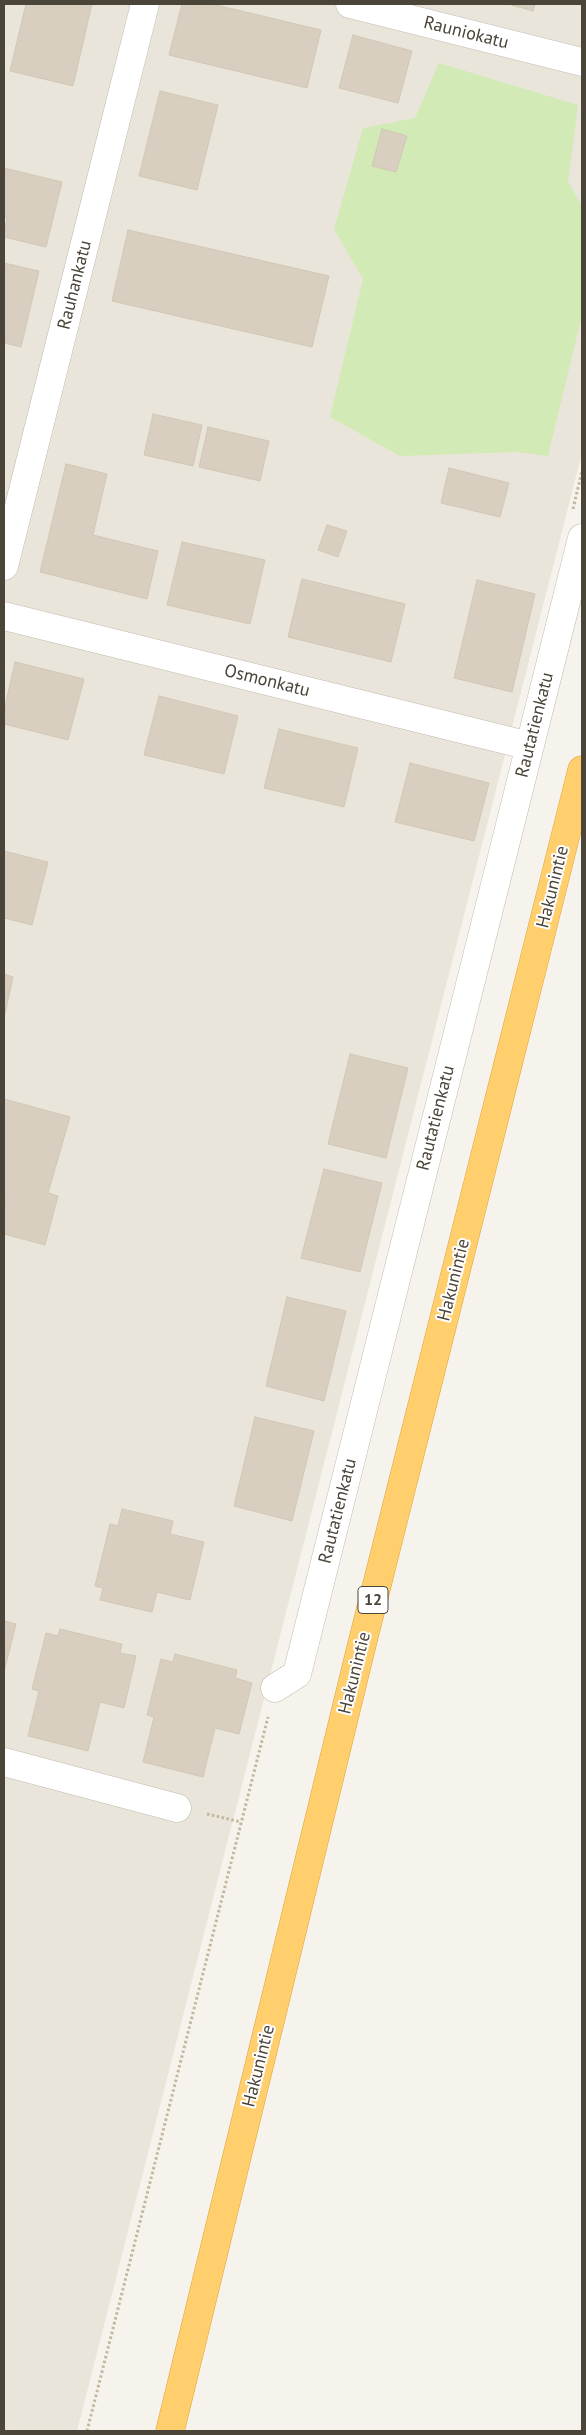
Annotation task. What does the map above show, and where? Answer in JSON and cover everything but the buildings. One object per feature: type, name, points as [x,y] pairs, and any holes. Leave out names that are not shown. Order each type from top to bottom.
[{"type":"highway","name":"Hakunintie","points":[[170,2431],[360,1652],[582,770]]},
{"type":"street","name":"Rauhankatu","points":[[4,566],[145,4]]},
{"type":"street","name":"Rauniokatu","points":[[350,4],[582,62]]},
{"type":"street","name":"Rautatienkatu","points":[[275,1688],[297,1674],[582,538]]},
{"type":"street","name":"Osmonkatu","points":[[4,616],[530,746]]},
{"type":"street","points":[[4,1762],[177,1808]]},
{"type":"path","points":[[87,2431],[241,1822]]},
{"type":"shaded area","points":[[4,4],[582,4],[582,453],[77,2431],[4,2431]]},
{"type":"green space","points":[[439,63],[578,105],[568,182],[582,206],[582,315],[548,456],[517,452],[400,456],[330,417],[363,279],[334,229],[363,128],[415,118]]}]
